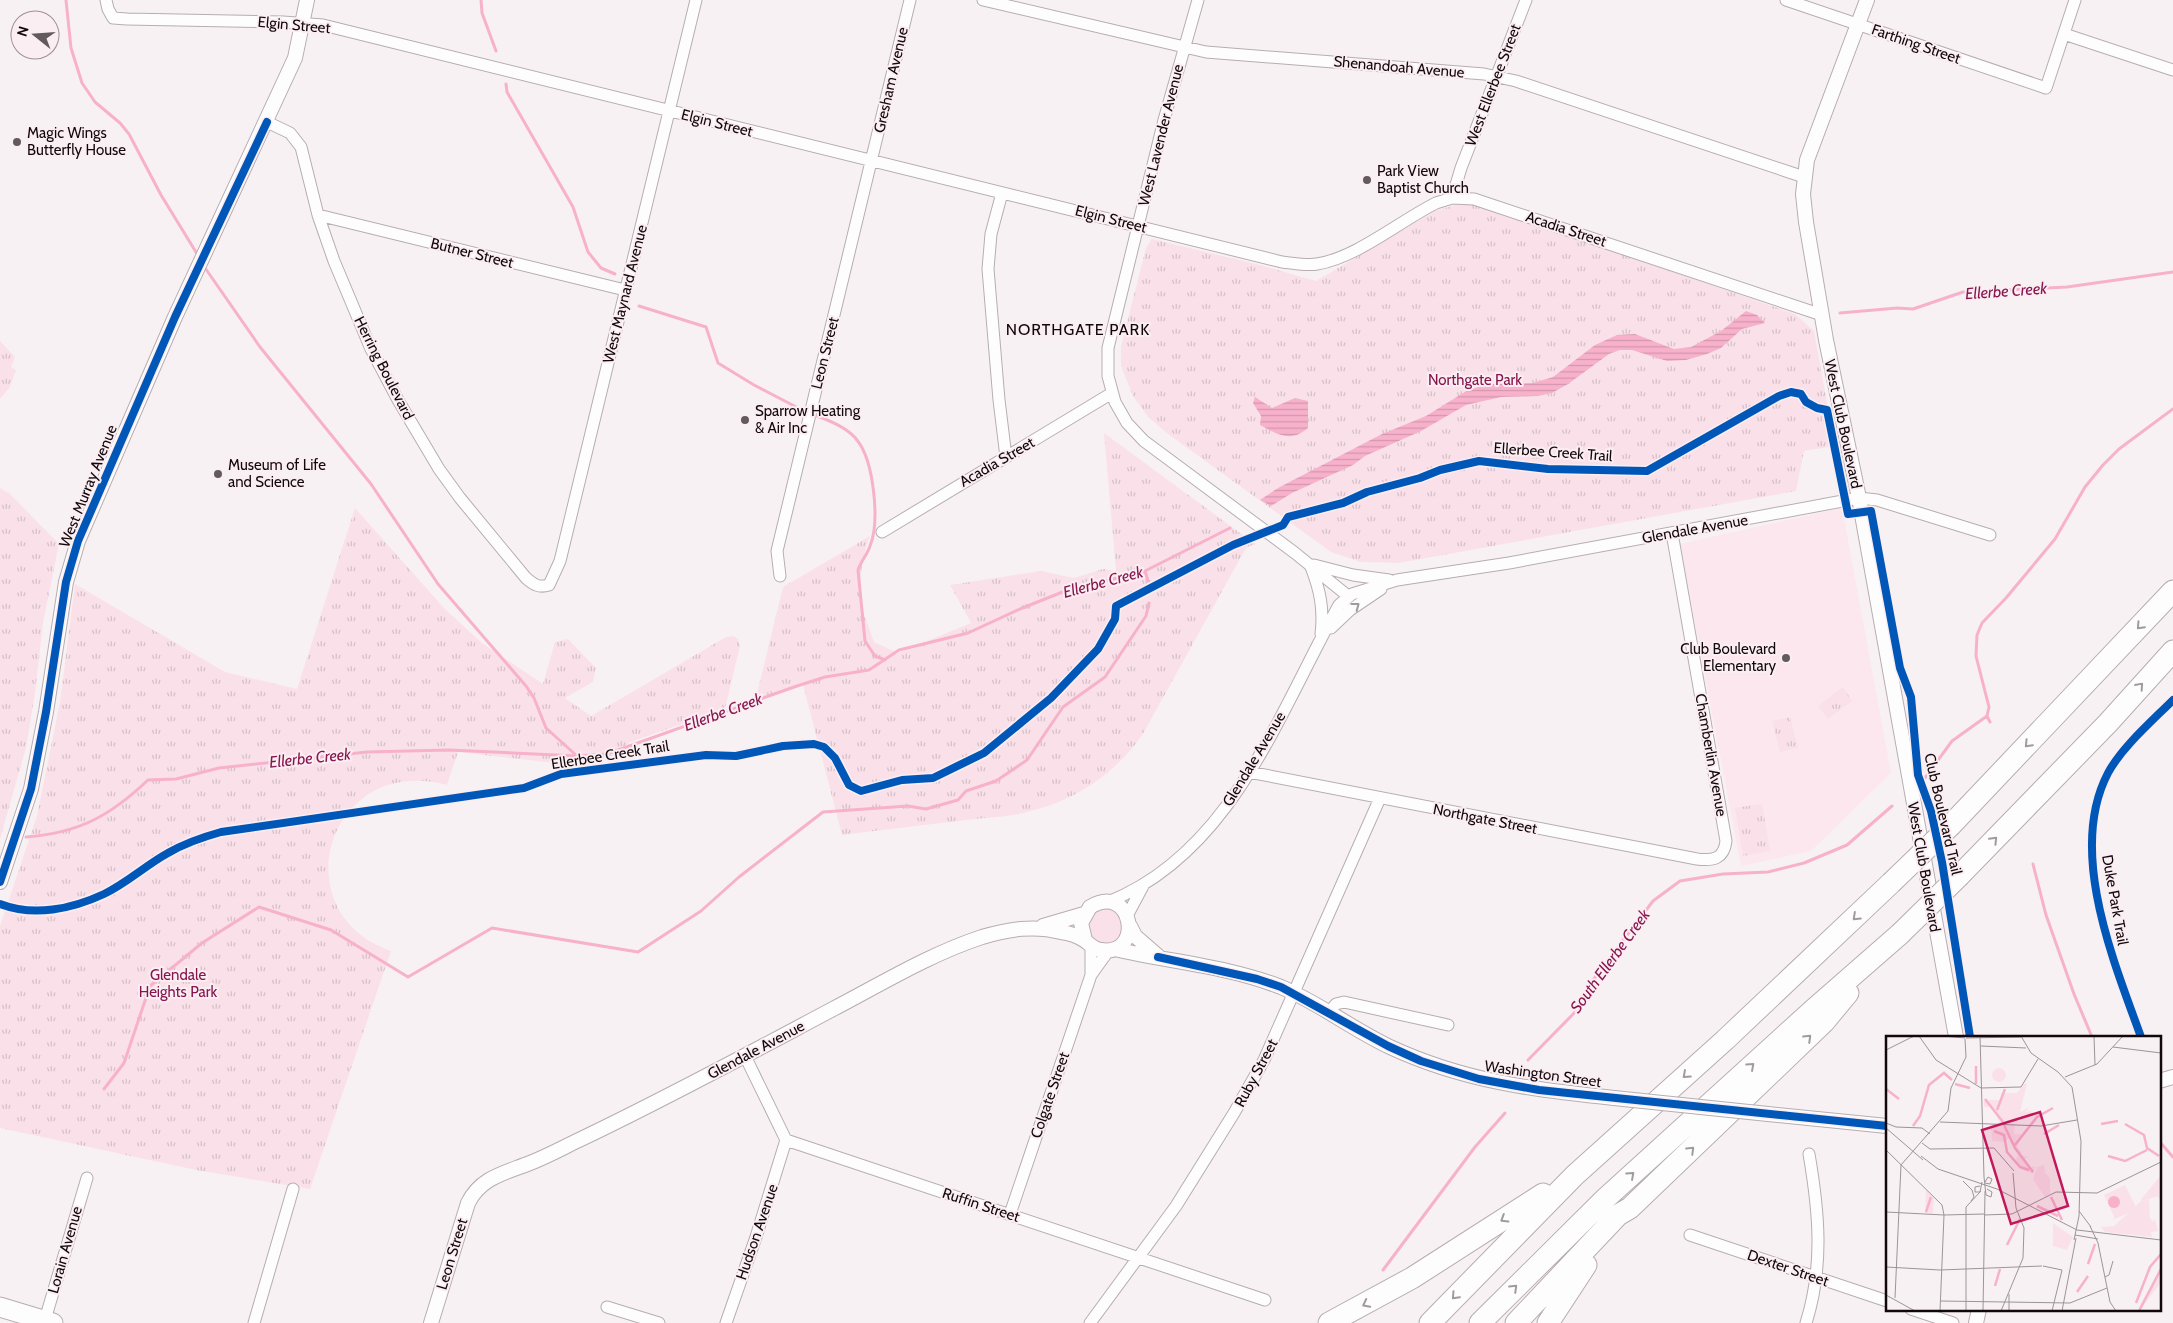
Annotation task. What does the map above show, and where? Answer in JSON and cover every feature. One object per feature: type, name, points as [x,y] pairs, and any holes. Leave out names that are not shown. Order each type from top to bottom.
[{"type":"highway","points":[[1430,1323],[1575,1175],[1725,1040],[1951,825],[2173,591]]},
{"type":"highway","points":[[1480,1323],[1606,1198],[1812,1010],[1878,955],[1900,934],[1960,875],[2108,722],[2173,651]]},
{"type":"highway","points":[[1548,1323],[1572,1283],[1630,1208],[1824,1022],[1878,955]]},
{"type":"highway","points":[[1328,1323],[1372,1301],[1446,1258],[1575,1175]]},
{"type":"highway","points":[[1516,1323],[1618,1216],[1630,1208]]},
{"type":"highway","points":[[0,1307],[47,1322]]},
{"type":"street","name":"Elgin Street","points":[[106,0],[108,9],[114,18],[323,25],[1282,262],[1316,264]]},
{"type":"street","name":"West Murray Avenue","points":[[0,882],[32,782],[66,582],[78,541],[175,317],[295,58],[307,0]]},
{"type":"street","name":"West Maynard Avenue","points":[[549,585],[560,561],[696,0]]},
{"type":"street","name":"Gresham Avenue","points":[[872,160],[910,0]]},
{"type":"street","name":"Shenandoah Avenue","points":[[983,0],[1206,52],[1388,66],[1497,77],[1516,81],[1804,177]]},
{"type":"street","name":"West Lavender Avenue","points":[[1198,0],[1164,120],[1108,348],[1108,376],[1112,393],[1120,414],[1144,441],[1310,564],[1348,596]]},
{"type":"street","name":"West Ellerbee Street","points":[[1452,198],[1461,168],[1526,0]]},
{"type":"street","name":"Farthing Street","points":[[1786,0],[2046,88],[2064,34]]},
{"type":"street","name":"West Club Boulevard","points":[[1867,0],[1816,135],[1804,177],[1806,222],[1822,315],[1859,498],[1956,1036]]},
{"type":"street","points":[[2075,0],[2064,34],[2173,70]]},
{"type":"street","name":"Herring Boulevard","points":[[267,122],[290,133],[302,146],[318,215],[334,261],[371,349],[398,400],[439,469],[460,498],[526,578],[534,585],[542,587],[549,585]]},
{"type":"street","name":"Leon Street","points":[[780,576],[777,550],[872,160]]},
{"type":"street","points":[[1002,192],[992,234],[988,269],[999,400],[1006,457]]},
{"type":"street","name":"Acadia Street","points":[[1316,264],[1350,252],[1427,207],[1452,198],[1464,198],[1486,203],[1822,315]]},
{"type":"street","name":"Butner Street","points":[[318,215],[625,290]]},
{"type":"street","name":"Acadia Street","points":[[882,532],[1112,393]]},
{"type":"street","name":"Glendale Avenue","points":[[1108,902],[1145,883],[1191,847],[1224,811],[1249,772],[1339,605],[1348,596],[1396,580],[1509,563],[1859,498],[1877,500],[1990,535]]},
{"type":"street","name":"Chamberlin Avenue","points":[[1672,533],[1726,841],[1720,857]]},
{"type":"street","points":[[1310,564],[1319,588],[1322,603],[1321,638]]},
{"type":"street","name":"Glendale Avenue","points":[[1310,564],[1353,575],[1396,580]]},
{"type":"street","name":"Glendale Avenue","points":[[1321,638],[1350,610],[1396,580]]},
{"type":"street","name":"Northgate Street","points":[[1249,772],[1697,859],[1713,860],[1720,857]]},
{"type":"street","name":"Ruby Street","points":[[1090,1323],[1176,1206],[1234,1113],[1264,1060],[1295,994],[1380,798]]},
{"type":"street","name":"Glendale Avenue","points":[[1128,921],[1132,902],[1145,883]]},
{"type":"street","points":[[1108,902],[1121,907],[1128,921],[1125,940],[1112,949],[1088,943],[1081,928],[1084,914],[1096,904],[1108,902]]},
{"type":"street","name":"Glendale Avenue","points":[[478,1188],[490,1178],[531,1162],[624,1118],[890,979],[958,946],[1000,932],[1040,927],[1084,914]]},
{"type":"street","name":"Washington Street","points":[[1128,921],[1135,936],[1158,957]]},
{"type":"street","name":"Glendale Avenue","points":[[1040,927],[1088,943]]},
{"type":"street","name":"Colgate Street","points":[[1088,943],[1091,975]]},
{"type":"street","name":"Washington Street","points":[[1112,949],[1257,979],[1295,994],[1367,1035],[1421,1061],[1479,1080],[1540,1090],[1886,1126]]},
{"type":"street","name":"Colgate Street","points":[[1010,1214],[1091,975],[1112,949]]},
{"type":"street","points":[[1329,1012],[1336,1004],[1344,1002],[1448,1025]]},
{"type":"street","points":[[745,1056],[786,1140]]},
{"type":"street","points":[[2160,1081],[2173,1078]]},
{"type":"street","name":"Ruffin Street","points":[[786,1140],[1265,1300]]},
{"type":"street","name":"Hudson Avenue","points":[[726,1323],[759,1228],[786,1140]]},
{"type":"street","points":[[1806,1323],[1815,1277],[1818,1210],[1810,1154]]},
{"type":"street","name":"Lorain Avenue","points":[[47,1322],[87,1178]]},
{"type":"street","name":"Leon Street","points":[[431,1323],[462,1220],[478,1188]]},
{"type":"street","points":[[254,1323],[293,1189]]},
{"type":"street","name":"Dexter Street","points":[[1690,1235],[1886,1301]]},
{"type":"street","points":[[607,1307],[659,1323]]},
{"type":"street","points":[[1914,1310],[1953,1323]]},
{"type":"street","points":[[1976,1323],[1978,1310]]},
{"type":"shaded area","points":[[1746,311],[1757,315],[1765,323],[1742,329],[1721,348],[1707,354],[1686,360],[1667,361],[1632,350],[1620,350],[1609,354],[1568,384],[1552,393],[1538,396],[1501,397],[1466,405],[1421,431],[1365,456],[1353,465],[1292,493],[1271,506],[1260,500],[1278,488],[1382,434],[1426,416],[1468,390],[1489,384],[1533,383],[1553,377],[1595,345],[1617,335],[1635,334],[1674,349],[1691,347],[1721,331]]},
{"type":"shaded area","points":[[1255,397],[1272,408],[1295,398],[1308,401],[1308,428],[1296,435],[1284,436],[1260,425],[1261,416],[1253,403]]},
{"type":"shaded area","name":"Club Boulevard Elementary","points":[[1842,508],[1891,773],[1811,851],[1741,866],[1680,544]]},
{"type":"green space","name":"Northgate Park","points":[[1462,203],[1487,208],[1795,314],[1814,331],[1835,446],[1804,451],[1796,491],[1399,563],[1361,562],[1331,552],[1168,434],[1148,417],[1133,396],[1121,366],[1121,346],[1146,248],[1152,239],[1260,265],[1316,281],[1435,211]]},
{"type":"green space","points":[[0,341],[15,357],[11,367],[16,370],[10,387],[0,399]]},
{"type":"green space","points":[[1104,433],[1255,544],[1246,548],[1144,732],[1132,748],[1103,776],[1070,797],[1052,805],[1007,816],[842,835],[803,685],[755,702],[783,587],[870,536],[860,579],[863,610],[874,642],[898,653],[971,623],[950,585],[1041,571],[1074,578],[1103,569],[1116,571]]},
{"type":"green space","points":[[0,488],[9,493],[59,544],[43,623],[35,693],[26,748],[0,839]]},
{"type":"green space","name":"Glendale Heights Park","points":[[355,508],[444,608],[482,643],[543,684],[555,642],[568,639],[596,668],[593,682],[565,698],[591,716],[726,637],[733,636],[738,639],[740,646],[724,713],[676,726],[628,743],[636,751],[599,759],[555,763],[458,752],[447,785],[406,781],[372,792],[348,813],[333,841],[329,873],[336,904],[357,931],[391,951],[310,1189],[196,1170],[0,1128],[0,926],[37,816],[60,702],[75,584],[225,672],[297,689]]},
{"type":"green space","points":[[1843,687],[1852,701],[1828,719],[1818,706]]},
{"type":"green space","points":[[1790,717],[1798,748],[1780,752],[1772,721]]},
{"type":"green space","points":[[1762,804],[1770,851],[1743,856],[1735,808]]},
{"type":"green space","points":[[1107,906],[1120,912],[1123,935],[1109,946],[1090,940],[1085,920],[1089,914]]},
{"type":"waterway","points":[[66,0],[71,48],[82,83],[95,102],[120,123],[129,134],[161,195],[199,257]]},
{"type":"waterway","points":[[481,0],[482,13],[496,51]]},
{"type":"waterway","points":[[506,84],[507,92],[573,207],[588,252],[601,268],[615,274]]},
{"type":"waterway","points":[[203,265],[260,347],[371,484],[438,584],[526,686],[534,698],[546,728],[577,756]]},
{"type":"waterway","name":"Ellerbe Creek","points":[[1840,313],[1897,308],[1913,309],[1963,292],[2067,287],[2173,272]]},
{"type":"waterway","points":[[639,306],[706,327],[718,363],[754,385],[802,410]]},
{"type":"waterway","name":"South Ellerbe Creek","points":[[1925,778],[1952,741],[1987,716],[1989,707],[1976,656],[1977,635],[1982,623],[2006,598],[2055,539],[2085,487],[2103,465],[2119,449],[2173,409]]},
{"type":"waterway","points":[[817,416],[839,425],[849,432],[857,440],[868,462],[874,492],[875,522],[870,546],[858,570],[865,641],[875,656],[885,660]]},
{"type":"waterway","name":"Ellerbe Creek","points":[[26,837],[45,835],[78,827],[93,820],[120,804],[148,780],[176,779],[219,768],[367,752],[449,750],[577,756],[607,754],[825,677],[869,670],[899,650],[968,633],[1065,591],[1145,571],[1230,528]]},
{"type":"waterway","points":[[1145,571],[1148,581]]},
{"type":"waterway","points":[[104,1089],[124,1063],[150,986],[202,943],[259,907],[331,930],[408,977],[492,928],[638,952],[701,911],[739,877],[823,812],[908,806],[926,809],[958,800],[966,791],[996,781],[1027,760],[1063,707],[1105,677],[1146,616],[1149,603]]},
{"type":"waterway","name":"South Ellerbe Creek","points":[[1987,716],[1990,722]]},
{"type":"waterway","name":"South Ellerbe Creek","points":[[1528,1060],[1581,1006],[1590,984],[1653,901],[1680,881],[1723,874],[1768,872],[1804,863],[1847,845],[1892,806]]},
{"type":"waterway","points":[[2033,864],[2046,915],[2074,994],[2092,1036]]},
{"type":"waterway","name":"South Ellerbe Creek","points":[[1383,1270],[1475,1147],[1505,1113]]},
{"type":"waterway","points":[[2160,1142],[2173,1157]]},
{"type":"cycle path","points":[[0,882],[31,789],[46,712],[66,582],[78,541],[175,317],[267,122]]},
{"type":"cycle path","name":"Ellerbee Creek Trail","points":[[0,904],[13,908],[39,911],[79,904],[112,890],[174,849],[221,832],[524,788],[561,774],[706,755],[736,756],[783,746],[814,744],[824,747],[835,758],[849,785],[861,791],[902,780],[933,778],[984,753],[1051,698],[1098,649],[1115,619],[1116,606],[1233,545],[1283,525],[1288,517],[1343,503],[1367,492],[1420,478],[1440,470],[1479,461],[1548,469],[1647,471],[1779,396],[1791,392],[1801,394],[1806,402],[1817,408],[1827,410],[1848,514],[1871,511],[1900,668],[1911,697],[1918,775],[1931,811],[1942,862],[1970,1036]]},
{"type":"cycle path","name":"Duke Park Trail","points":[[2141,1036],[2108,941],[2099,906],[2093,871],[2092,837],[2097,804],[2108,773],[2129,744],[2173,700]]},
{"type":"cycle path","points":[[1158,957],[1257,979],[1281,987],[1388,1046],[1421,1061],[1479,1079],[1539,1090],[1886,1126]]},
{"type":"place","name":"Magic Wings Butterfly House","points":[[17,142]]},
{"type":"place","name":"Park View Baptist Church","points":[[1367,180]]},
{"type":"place","name":"Sparrow Heating & Air Inc","points":[[745,420]]},
{"type":"place","name":"Museum of Life and Science","points":[[218,474]]},
{"type":"place","name":"Club Boulevard Elementary","points":[[1786,658]]},
{"type":"district","name":"NORTHGATE PARK","points":[[1078,329]]}]
